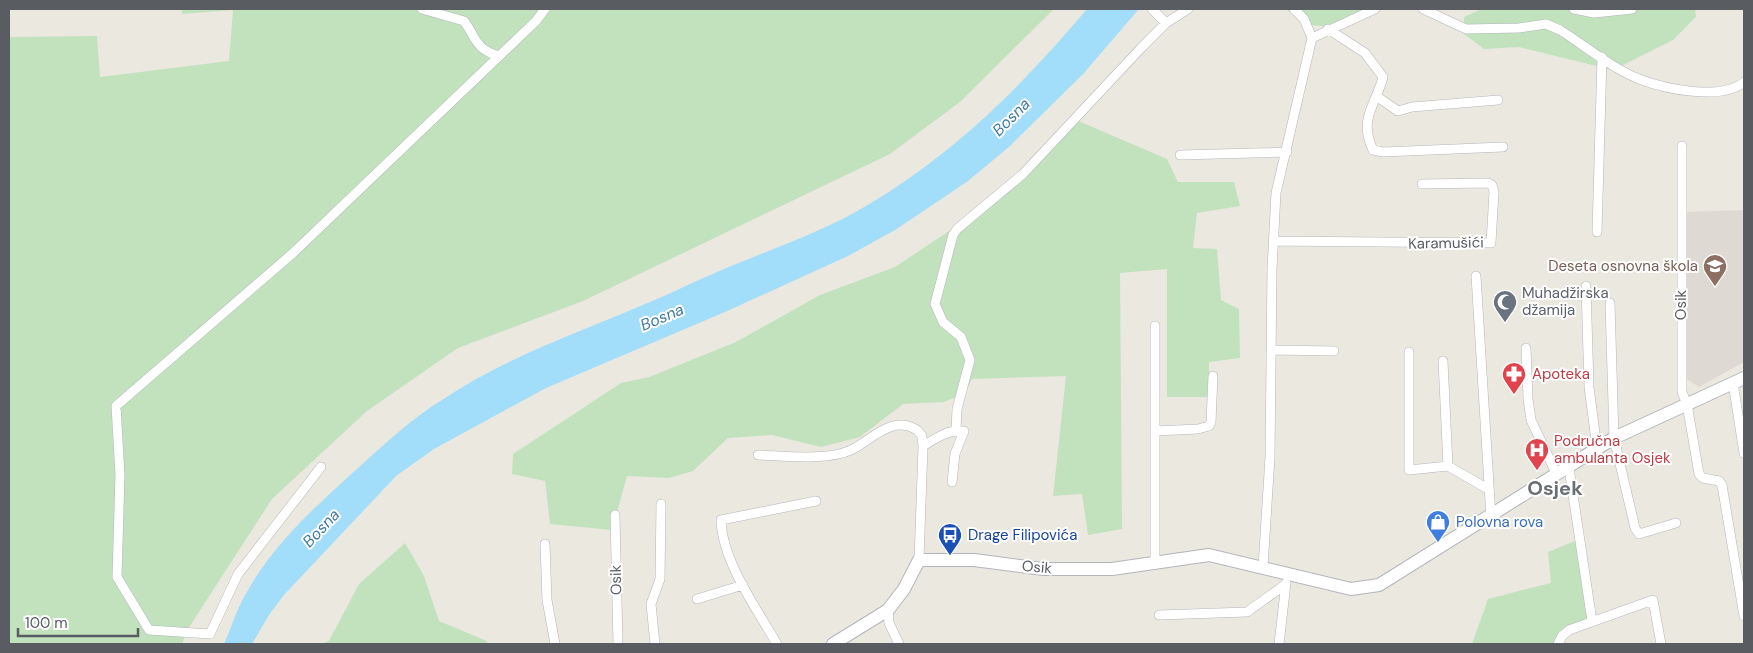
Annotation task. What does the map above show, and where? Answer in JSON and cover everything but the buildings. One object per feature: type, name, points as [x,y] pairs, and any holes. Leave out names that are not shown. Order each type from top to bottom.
[{"type":"main road","name":"Osik","points":[[919,560],[974,560],[1043,569],[1112,569],[1209,555],[1263,567],[1287,580],[1351,589],[1379,585],[1491,517],[1614,438],[1739,381]]},
{"type":"main road","points":[[833,644],[888,610],[904,589],[919,560]]},
{"type":"street","points":[[422,9],[464,21],[479,46],[488,53],[500,56]]},
{"type":"street","points":[[321,467],[238,574],[210,634],[149,630],[117,577],[120,475],[116,406],[293,253],[500,56],[536,21],[545,9]]},
{"type":"street","points":[[1152,9],[1166,24]]},
{"type":"street","points":[[956,430],[956,409],[970,360],[961,337],[943,322],[935,304],[953,235],[957,229],[1023,174],[1082,108],[1166,24],[1188,9]]},
{"type":"street","points":[[1263,567],[1270,457],[1276,193],[1312,38],[1304,19],[1294,9]]},
{"type":"street","points":[[1312,38],[1363,12],[1374,9]]},
{"type":"street","points":[[1423,9],[1466,29],[1520,28],[1546,24],[1560,30],[1639,79],[1686,90],[1710,92],[1735,87],[1744,82]]},
{"type":"street","points":[[1574,9],[1594,13],[1632,9]]},
{"type":"street","points":[[1328,29],[1365,53],[1383,77],[1368,114],[1371,146],[1376,152],[1502,147]]},
{"type":"street","points":[[1597,232],[1602,57]]},
{"type":"street","points":[[1376,96],[1398,112],[1412,107],[1498,100]]},
{"type":"street","name":"Osik","points":[[1682,146],[1682,392],[1687,404],[1699,474],[1703,478],[1719,481],[1722,485],[1744,616]]},
{"type":"street","points":[[1180,155],[1287,152]]},
{"type":"street","name":"Karamušići","points":[[1274,242],[1491,243],[1494,192],[1492,185],[1422,184]]},
{"type":"street","points":[[1476,276],[1491,517]]},
{"type":"street","points":[[1586,286],[1589,387],[1597,448]]},
{"type":"street","points":[[1610,303],[1614,438],[1636,532],[1639,534],[1676,523]]},
{"type":"street","points":[[1155,326],[1155,564]]},
{"type":"street","points":[[1526,348],[1528,399],[1531,420],[1557,475]]},
{"type":"street","points":[[1272,350],[1334,351]]},
{"type":"street","points":[[1409,352],[1408,470],[1448,466],[1488,489]]},
{"type":"street","points":[[1443,362],[1448,466]]},
{"type":"street","points":[[1155,431],[1198,429],[1209,426],[1211,422],[1213,376]]},
{"type":"street","name":"Osik","points":[[1739,381],[1744,452]]},
{"type":"street","points":[[758,456],[839,455],[853,450],[880,431],[898,424],[917,430],[922,436],[923,446],[919,560]]},
{"type":"street","points":[[923,446],[956,430],[964,431],[955,454],[952,482]]},
{"type":"street","points":[[1569,468],[1592,621]]},
{"type":"street","points":[[777,644],[743,585],[723,542],[721,520],[816,500]]},
{"type":"street","points":[[655,644],[650,604],[660,580],[661,504]]},
{"type":"street","name":"Osik","points":[[615,515],[618,644]]},
{"type":"street","points":[[545,544],[547,600],[554,644]]},
{"type":"street","points":[[1159,615],[1247,612],[1287,580]]},
{"type":"street","points":[[1279,644],[1287,580]]},
{"type":"street","points":[[697,599],[743,585]]},
{"type":"street","points":[[1558,644],[1562,636],[1569,630],[1653,600],[1661,644]]},
{"type":"street","points":[[888,610],[890,623],[899,644]]},
{"type":"shaded area","name":"Deseta osnovna škola","points":[[1744,210],[1744,362],[1699,387],[1687,379],[1684,212]]},
{"type":"green space","points":[[182,9],[1054,9],[960,102],[890,154],[583,301],[458,348],[367,411],[272,499],[186,632],[182,644],[9,644],[9,37],[97,36],[100,77],[229,61],[233,10],[182,14]]},
{"type":"green space","points":[[1286,9],[1372,9],[1335,27],[1308,25]]},
{"type":"green space","points":[[1482,9],[1695,9],[1696,17],[1673,40],[1613,70],[1519,47],[1484,49],[1464,34],[1464,17]]},
{"type":"green space","points":[[1076,120],[1167,159],[1178,182],[1234,182],[1240,206],[1197,213],[1193,248],[1217,249],[1221,300],[1239,309],[1240,358],[1209,362],[1209,397],[1167,397],[1167,269],[1120,273],[1122,529],[1088,535],[1082,494],[1053,496],[1066,376],[972,379],[964,394],[944,402],[903,404],[860,437],[821,447],[772,435],[728,438],[693,471],[669,478],[627,476],[612,530],[550,524],[545,481],[512,474],[513,454],[621,383],[649,377],[736,342],[820,295],[895,267],[955,227],[1026,174]]},
{"type":"green space","points":[[1575,541],[1592,621],[1569,630],[1558,644],[1472,644],[1488,599],[1551,583],[1548,552]]},
{"type":"green space","points":[[405,543],[424,576],[439,621],[487,641],[487,644],[321,644],[329,641],[359,584]]},
{"type":"water","name":"Bosna","points":[[1087,9],[1139,9],[1083,74],[1010,146],[968,181],[895,230],[848,256],[725,312],[546,388],[434,449],[396,476],[284,595],[269,615],[252,644],[224,644],[251,585],[275,551],[302,520],[382,446],[419,416],[494,369],[571,334],[811,234],[866,206],[929,164],[985,117],[1037,65]]},
{"type":"place","name":"Deseta osnovna škola","points":[[1715,287]]},
{"type":"place","name":"Muhadžirska džamija","points":[[1505,323]]},
{"type":"place","name":"Apoteka","points":[[1514,395]]},
{"type":"place","name":"Područna ambulanta Osjek","points":[[1537,471]]},
{"type":"place","name":"Polovna rova","points":[[1438,543]]},
{"type":"place","name":"Drage Filipovića","points":[[950,556]]},
{"type":"district","name":"Osjek","points":[[1555,488]]}]
